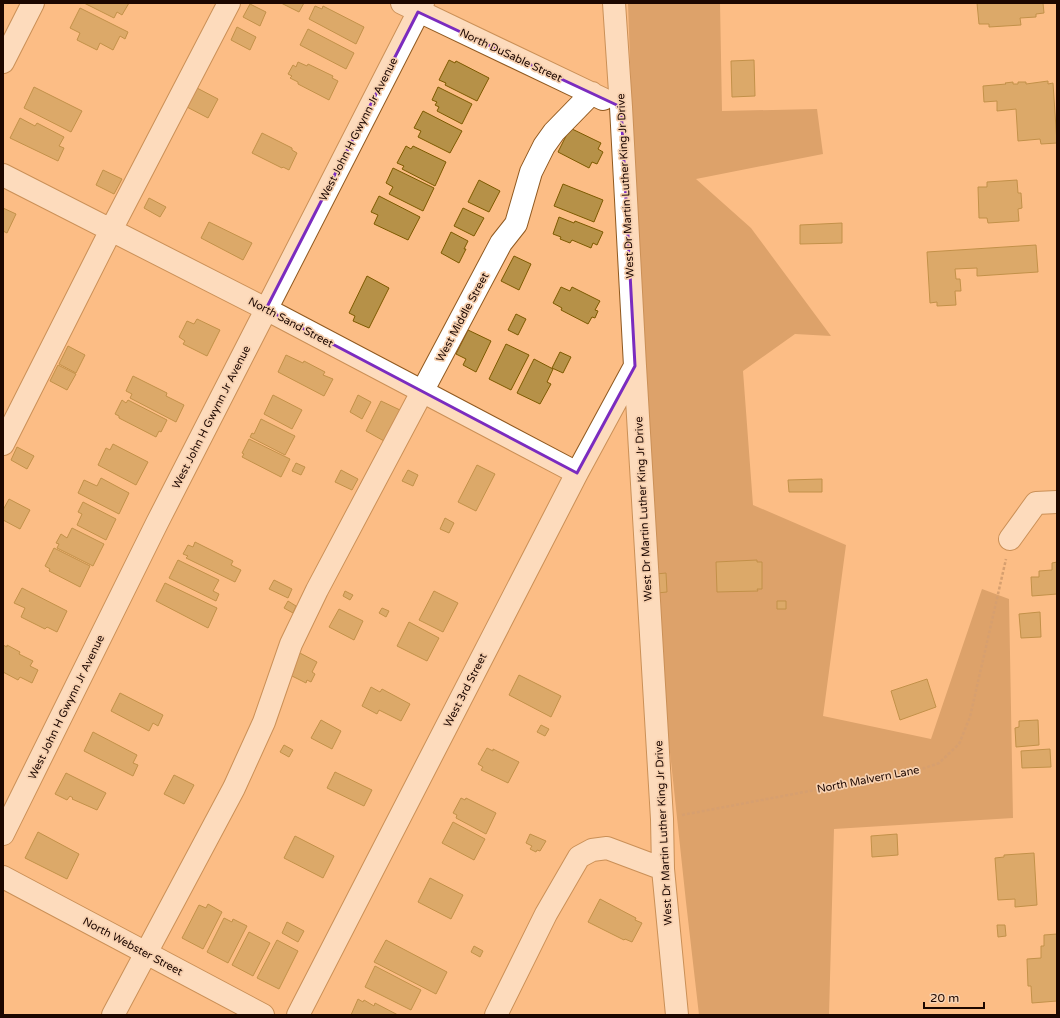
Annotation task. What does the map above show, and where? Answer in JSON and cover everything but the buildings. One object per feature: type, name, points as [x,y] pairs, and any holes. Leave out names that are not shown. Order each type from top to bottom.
[{"type":"street","points":[[3,62],[33,3]]},
{"type":"street","points":[[3,444],[110,230],[229,3]]},
{"type":"street","name":"West Dr Martin Luther King Jr Drive","points":[[614,3],[662,819],[663,869],[677,1015]]},
{"type":"street","name":"North DuSable Street","points":[[414,6],[621,107]]},
{"type":"street","name":"West John H Gwynn Jr Avenue","points":[[3,834],[157,523],[266,309],[414,6]]},
{"type":"street","name":"West Middle Street","points":[[114,1015],[230,795],[252,749],[271,704],[291,644],[310,603],[502,243],[516,224],[531,172],[544,146],[554,132],[592,93]]},
{"type":"street","name":"North Sand Street","points":[[3,175],[266,309],[577,473]]},
{"type":"street","name":"West 3rd Street","points":[[298,1015],[577,473],[635,366]]},
{"type":"street","points":[[1010,539],[1036,503],[1057,502]]},
{"type":"street","points":[[496,1015],[546,914],[579,857],[592,850],[607,848],[663,869]]},
{"type":"street","name":"North Webster Street","points":[[3,877],[263,1015]]},
{"type":"path","name":"North Malvern Lane","points":[[662,819],[916,771],[939,763],[959,744],[970,717],[1010,539]]},
{"type":"highlighted area","points":[[418,12],[621,107],[635,366],[577,473],[266,309]]},
{"type":"shaded area","points":[[628,3],[720,3],[722,111],[817,109],[823,154],[696,179],[751,228],[831,336],[795,334],[743,371],[753,505],[846,545],[823,716],[931,739],[982,589],[1009,599],[1013,818],[834,829],[829,1015],[699,1015],[646,527]]}]
